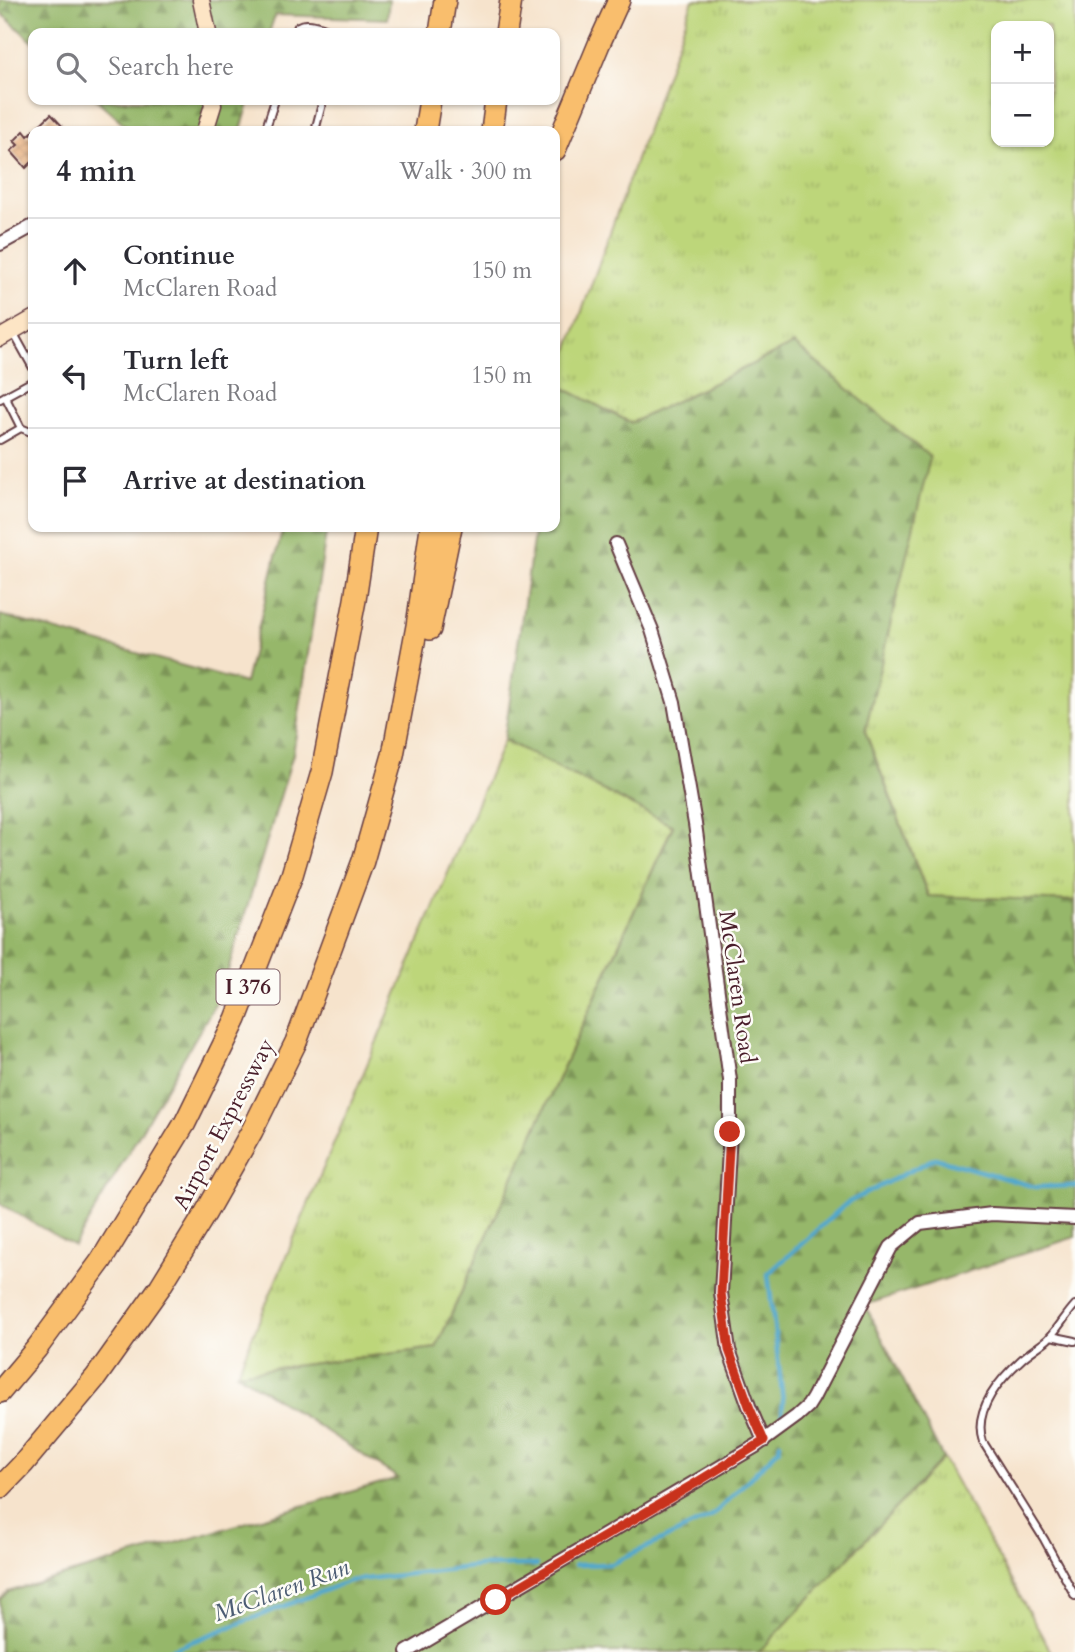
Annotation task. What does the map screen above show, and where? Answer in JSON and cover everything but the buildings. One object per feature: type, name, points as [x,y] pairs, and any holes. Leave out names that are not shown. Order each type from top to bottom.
[{"type":"highway","points":[[429,28],[432,0]]},
{"type":"highway","points":[[441,28],[445,0]]},
{"type":"highway","points":[[507,28],[512,0]]},
{"type":"highway","points":[[560,138],[619,0]]},
{"type":"highway","points":[[416,126],[418,105]]},
{"type":"highway","points":[[426,126],[429,105]]},
{"type":"highway","points":[[493,126],[495,105]]},
{"type":"highway","name":"Airport Expressway","points":[[0,1392],[37,1348],[101,1261],[185,1123],[236,1019],[292,875],[323,772],[355,600],[364,532]]},
{"type":"highway","name":"Airport Expressway","points":[[0,1489],[96,1377],[160,1287],[245,1143],[296,1042],[363,861],[393,755],[431,532]]},
{"type":"highway","points":[[296,1042],[353,918],[394,803],[450,532]]},
{"type":"street","points":[[201,0],[207,28]]},
{"type":"street","points":[[207,126],[213,105]]},
{"type":"street","points":[[0,244],[28,229]]},
{"type":"street","points":[[6,334],[28,322]]},
{"type":"street","name":"McClaren Road","points":[[616,544],[652,630],[674,702],[695,824],[730,1080],[730,1132],[721,1293],[729,1350],[764,1441]]},
{"type":"street","points":[[407,1652],[694,1484],[787,1424],[808,1406],[891,1247],[920,1223],[992,1214],[1075,1218]]},
{"type":"lane","points":[[297,28],[305,23],[324,28]]},
{"type":"lane","points":[[267,126],[273,105]]},
{"type":"lane","points":[[316,126],[322,105]]},
{"type":"lane","points":[[6,334],[28,362]]},
{"type":"lane","points":[[28,384],[2,398],[21,428],[28,431]]},
{"type":"lane","points":[[0,440],[21,428]]},
{"type":"lane","points":[[1075,1305],[1051,1336],[1022,1359],[991,1395],[982,1418],[981,1437],[1075,1595]]},
{"type":"lane","points":[[1051,1336],[1075,1341]]},
{"type":"green space","points":[[0,0],[389,0],[387,19],[275,15],[271,28],[28,28],[28,37],[0,12]]},
{"type":"green space","points":[[693,0],[1075,0],[1075,901],[929,897],[865,731],[929,457],[794,344],[631,423],[560,386],[560,373]]},
{"type":"green space","points":[[103,105],[248,105],[242,126],[126,126]]},
{"type":"green space","points":[[794,344],[930,457],[865,731],[928,896],[1075,901],[1075,1237],[865,1305],[943,1458],[759,1652],[0,1652],[0,1600],[8,1592],[398,1478],[237,1373],[436,1348],[673,826],[504,740],[534,532],[560,532],[560,386],[631,423]]},
{"type":"green space","points":[[282,532],[326,532],[293,754],[221,994],[74,1246],[0,1204],[0,615],[245,683]]},
{"type":"green space","points":[[504,740],[673,825],[436,1348],[237,1373]]},
{"type":"green space","points":[[943,1458],[1051,1652],[759,1652]]},
{"type":"waterway","name":"McClaren Run","points":[[782,1415],[783,1401],[768,1274],[847,1203],[935,1158],[1035,1187],[1075,1186]]},
{"type":"waterway","name":"McClaren Run","points":[[575,1565],[611,1564],[711,1517],[779,1449],[780,1443]]},
{"type":"waterway","name":"McClaren Run","points":[[165,1652],[349,1581],[480,1566],[537,1565]]},
{"type":"route","points":[[496,1600],[764,1441],[729,1350],[721,1293],[730,1132]]}]
